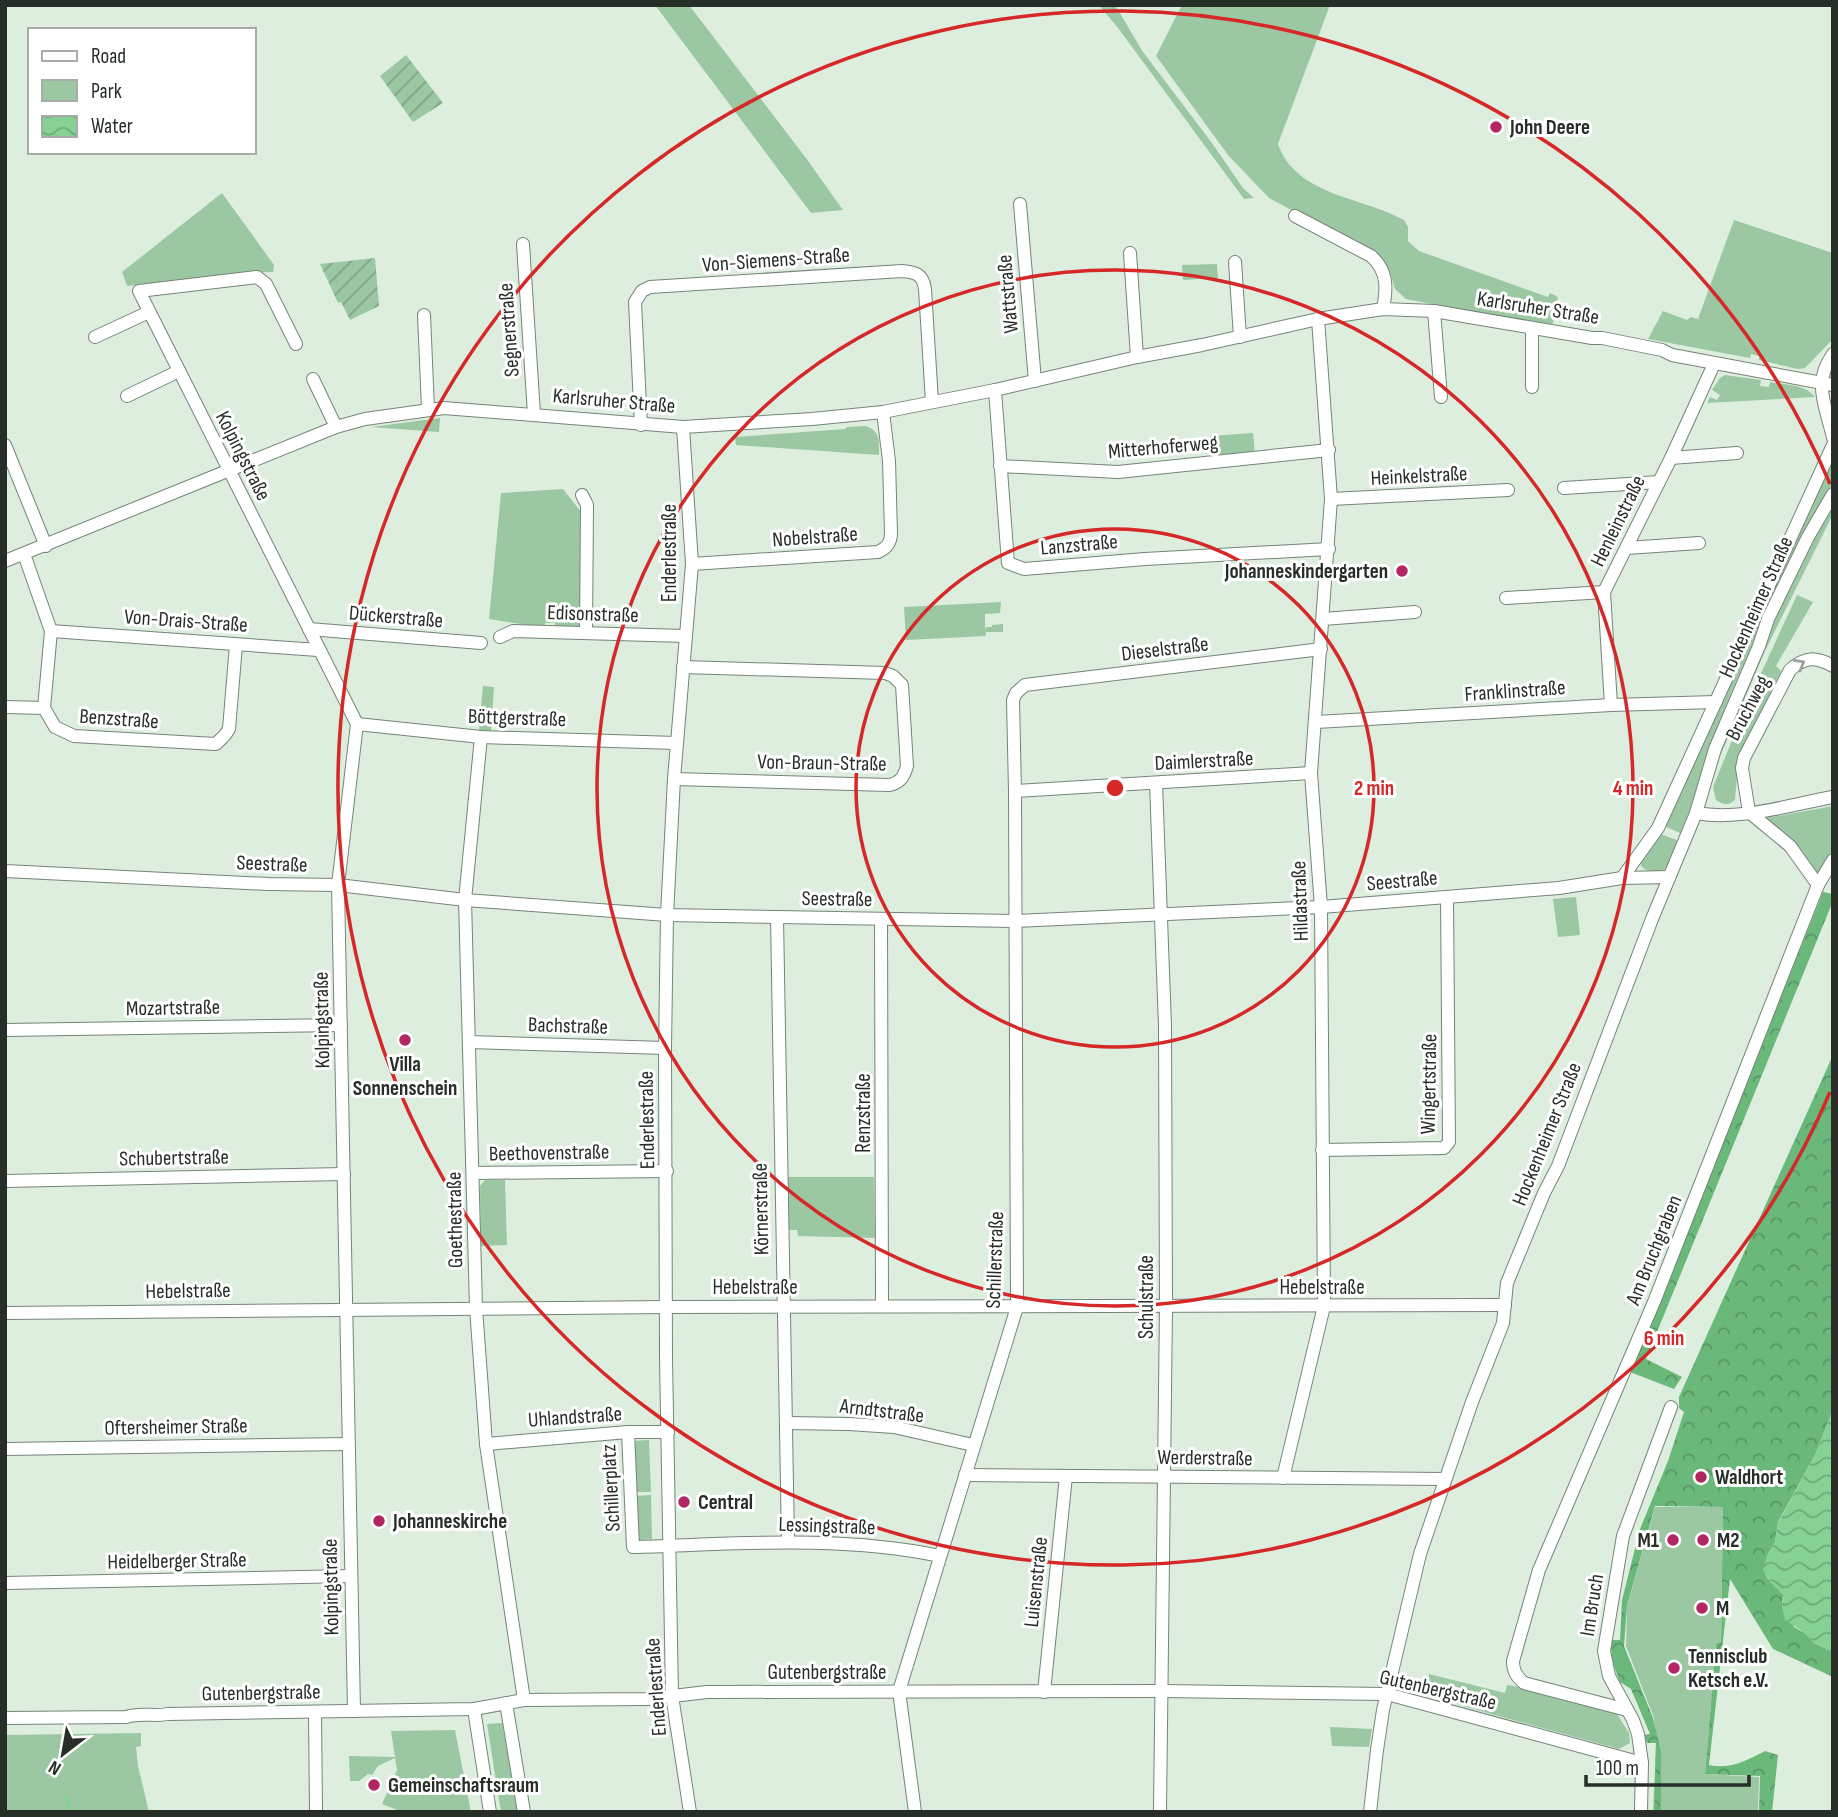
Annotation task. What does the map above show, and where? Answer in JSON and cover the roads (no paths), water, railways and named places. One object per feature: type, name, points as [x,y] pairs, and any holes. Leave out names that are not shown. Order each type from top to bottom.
[{"type":"street","name":"Wattstraße","points":[[1020,204],[1035,381]]},
{"type":"street","points":[[1295,216],[1378,262],[1386,275],[1383,309]]},
{"type":"street","name":"Segnerstraße","points":[[523,244],[534,414]]},
{"type":"street","points":[[1130,253],[1137,357]]},
{"type":"street","points":[[1235,262],[1240,337]]},
{"type":"street","name":"Von-Siemens-Straße","points":[[641,425],[635,302],[642,291],[650,287],[916,272],[921,276],[925,289],[932,402]]},
{"type":"street","points":[[95,338],[149,312],[139,291],[257,277],[267,284],[296,344]]},
{"type":"street","name":"Karlsruher Straße","points":[[5,561],[336,427],[365,419],[428,408],[468,408],[683,427],[883,412],[1318,319],[1383,309],[1434,311],[1602,338],[1714,363],[1828,383]]},
{"type":"street","points":[[1434,311],[1441,397]]},
{"type":"street","name":"Kolpingstraße","points":[[149,312],[357,724],[338,885],[354,1712]]},
{"type":"street","points":[[424,315],[428,408]]},
{"type":"street","name":"Hildastraße","points":[[1283,1478],[1324,1306],[1321,907],[1311,774],[1331,499],[1318,319]]},
{"type":"street","points":[[1532,328],[1532,387]]},
{"type":"street","points":[[1833,354],[1824,366],[1833,438]]},
{"type":"street","name":"Henleinstraße","points":[[1611,705],[1604,592],[1671,458],[1714,363]]},
{"type":"street","points":[[127,396],[179,371]]},
{"type":"street","points":[[313,379],[336,427]]},
{"type":"street","name":"Lanzstraße","points":[[995,390],[1008,563],[1024,569],[1329,549]]},
{"type":"street","name":"Nobelstraße","points":[[692,564],[878,552],[884,549],[889,544],[891,533],[889,461],[883,412]]},
{"type":"street","name":"Enderlestraße","points":[[683,427],[692,564],[676,743],[667,915],[665,1048],[667,1432],[672,1696],[690,1812]]},
{"type":"street","points":[[5,445],[46,546]]},
{"type":"street","name":"Hockenheimer Straße","points":[[1622,878],[1658,828],[1833,445]]},
{"type":"street","name":"Mitterhoferweg","points":[[1000,466],[1130,471],[1329,450]]},
{"type":"street","points":[[1671,458],[1738,453]]},
{"type":"street","points":[[1564,488],[1659,482]]},
{"type":"street","name":"Heinkelstraße","points":[[1331,499],[1508,491]]},
{"type":"street","points":[[582,495],[587,505],[586,633]]},
{"type":"street","name":"Hockenheimer Straße","points":[[1370,1812],[1376,1752],[1387,1694],[1420,1554],[1503,1323],[1507,1283],[1558,1166],[1696,813],[1716,749],[1768,619],[1808,537],[1833,495]]},
{"type":"street","points":[[1627,548],[1699,543]]},
{"type":"street","points":[[5,707],[44,708],[51,631],[24,554]]},
{"type":"street","points":[[1506,598],[1604,592]]},
{"type":"street","points":[[1323,619],[1415,612]]},
{"type":"street","name":"Dückerstraße","points":[[309,629],[481,643]]},
{"type":"street","name":"Von-Drais-Straße","points":[[51,631],[318,650]]},
{"type":"street","name":"Edisonstraße","points":[[500,637],[513,631],[685,636]]},
{"type":"street","name":"Benzstraße","points":[[44,708],[55,727],[74,736],[216,744],[229,729],[236,645]]},
{"type":"street","name":"Dieselstraße","points":[[1016,693],[1025,685],[1321,649]]},
{"type":"street","name":"Bruchweg","points":[[1749,812],[1742,768],[1744,758],[1790,670],[1798,662],[1808,658],[1833,666]]},
{"type":"street","name":"Von-Braun-Straße","points":[[674,779],[889,785],[897,783],[904,776],[907,766],[902,685],[893,676],[885,673],[683,667]]},
{"type":"street","name":"Schillerstraße","points":[[915,1812],[900,1691],[1017,1307],[1013,700],[1016,693]]},
{"type":"street","name":"Franklinstraße","points":[[1316,722],[1611,705],[1717,702]]},
{"type":"street","name":"Böttgerstraße","points":[[357,724],[481,737],[676,743]]},
{"type":"street","name":"Goethestraße","points":[[481,737],[465,900],[476,1308],[486,1444],[524,1700]]},
{"type":"street","name":"Daimlerstraße","points":[[1015,791],[1311,774]]},
{"type":"street","name":"Schulstraße","points":[[1157,783],[1163,915],[1166,1306],[1160,1812]]},
{"type":"street","points":[[1696,813],[1709,816],[1749,812],[1833,797]]},
{"type":"street","points":[[1749,812],[1790,846],[1818,885]]},
{"type":"street","name":"Am Bruchgraben","points":[[1627,1710],[1524,1683],[1513,1669],[1513,1661],[1539,1570],[1654,1302],[1818,885],[1833,860]]},
{"type":"street","name":"Seestraße","points":[[5,871],[338,885],[465,900],[667,915],[1014,921],[1321,907],[1592,884],[1622,878],[1669,877]]},
{"type":"street","name":"Wingertstraße","points":[[1322,1150],[1444,1148],[1450,1142],[1447,897]]},
{"type":"street","name":"Körnerstraße","points":[[777,917],[788,1542]]},
{"type":"street","name":"Renzstraße","points":[[881,919],[883,1306]]},
{"type":"street","name":"Mozartstraße","points":[[5,1030],[341,1025]]},
{"type":"street","name":"Bachstraße","points":[[469,1042],[665,1048]]},
{"type":"street","name":"Beethovenstraße","points":[[473,1173],[667,1171]]},
{"type":"street","name":"Schubertstraße","points":[[5,1181],[344,1174]]},
{"type":"street","name":"Hebelstraße","points":[[5,1313],[347,1308],[1505,1305]]},
{"type":"street","name":"Im Bruch","points":[[1640,1812],[1642,1763],[1638,1734],[1609,1676],[1604,1651],[1623,1536],[1671,1407]]},
{"type":"street","name":"Arndtstraße","points":[[786,1423],[894,1427],[973,1446]]},
{"type":"street","name":"Uhlandstraße","points":[[486,1444],[628,1432],[667,1432]]},
{"type":"street","name":"Schillerplatz","points":[[628,1432],[633,1547],[671,1546]]},
{"type":"street","name":"Oftersheimer Straße","points":[[5,1449],[348,1444]]},
{"type":"street","name":"Werderstraße","points":[[965,1475],[1445,1479]]},
{"type":"street","name":"Luisenstraße","points":[[1044,1692],[1066,1476]]},
{"type":"street","name":"Lessingstraße","points":[[671,1546],[788,1542],[868,1546],[940,1556]]},
{"type":"street","name":"Heidelberger Straße","points":[[5,1583],[350,1576]]},
{"type":"street","name":"Gutenbergstraße","points":[[5,1717],[474,1709],[524,1700],[647,1699],[707,1692],[1162,1691],[1387,1694],[1642,1763]]},
{"type":"street","points":[[506,1703],[524,1812]]},
{"type":"street","points":[[474,1709],[490,1812]]},
{"type":"street","points":[[314,1712],[316,1812]]},
{"type":"water","points":[[1833,1409],[1833,1652],[1814,1643],[1805,1633],[1785,1620],[1782,1606],[1784,1595],[1766,1577],[1763,1569],[1775,1542],[1778,1523],[1816,1453]]},
{"type":"waterway","points":[[66,1796],[71,1812]]},
{"type":"place","name":"John Deere","points":[[1496,127]]},
{"type":"place","name":"Johanneskindergarten","points":[[1402,571]]},
{"type":"place","name":"Villa Sonnenschein","points":[[405,1040]]},
{"type":"place","name":"Waldhort","points":[[1701,1477]]},
{"type":"place","name":"Central","points":[[684,1502]]},
{"type":"place","name":"Johanneskirche","points":[[379,1521]]},
{"type":"place","name":"M1","points":[[1673,1540]]},
{"type":"place","name":"M2","points":[[1703,1540]]},
{"type":"place","name":"M","points":[[1702,1608]]},
{"type":"place","name":"Tennisclub Ketsch e.V.","points":[[1674,1668]]},
{"type":"place","name":"Gemeinschaftsraum","points":[[374,1785]]}]
